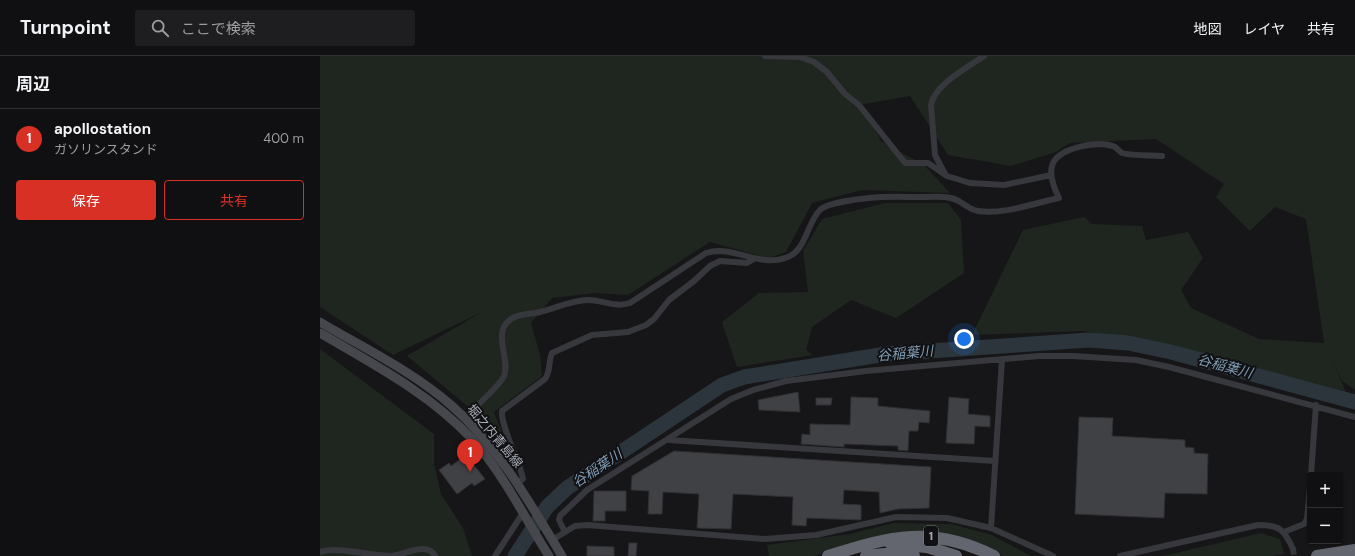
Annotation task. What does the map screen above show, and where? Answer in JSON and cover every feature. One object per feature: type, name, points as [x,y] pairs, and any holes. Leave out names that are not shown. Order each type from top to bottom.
[{"type":"highway","name":"1","points":[[866,550],[903,536],[926,536],[960,542],[976,547],[994,556]]},
{"type":"highway","name":"1","points":[[831,555],[897,544],[919,546],[956,556]]},
{"type":"highway","name":"1","points":[[866,550],[914,556]]},
{"type":"highway","points":[[1317,556],[1355,550]]},
{"type":"main road","name":"堀之内青島線","points":[[320,322],[422,383],[451,405],[478,432],[517,484],[562,556]]},
{"type":"main road","name":"堀之内青島線","points":[[320,333],[416,391],[445,413],[473,440],[498,473],[550,556]]},
{"type":"street","points":[[765,56],[800,57],[814,62],[827,72],[845,94],[859,105],[905,163],[928,163],[947,176],[970,183],[1004,185],[1051,175]]},
{"type":"street","points":[[947,176],[935,155],[932,97],[940,88],[984,56]]},
{"type":"street","points":[[464,418],[503,378],[506,368],[502,345],[502,334],[511,319],[520,315],[550,310],[577,301],[590,300],[621,306],[630,303],[706,253],[715,250],[726,250],[754,259],[778,261],[790,256],[802,244],[814,218],[820,209],[833,205],[869,198],[951,198],[977,211],[995,212],[1059,198],[1051,175],[1053,163],[1060,155],[1074,148],[1092,145],[1109,146],[1115,147],[1122,153],[1162,156]]},
{"type":"street","points":[[517,484],[523,479],[521,469],[504,424],[502,412],[545,379],[549,374],[549,360],[552,353],[592,335],[628,332],[646,325],[654,319],[669,300],[694,281],[710,266],[720,261],[746,263],[754,259]]},
{"type":"street","points":[[566,532],[559,520],[560,516],[587,490],[669,440],[731,399],[753,390],[786,382],[866,371],[1039,356],[1073,356],[1136,360],[1169,366],[1316,405],[1355,417]]},
{"type":"street","points":[[991,528],[1002,360]]},
{"type":"street","points":[[1311,472],[1316,405]]},
{"type":"street","points":[[669,440],[995,461]]},
{"type":"street","points":[[1284,532],[1304,524],[1308,519],[1309,508]]},
{"type":"street","points":[[495,556],[525,516]]},
{"type":"street","points":[[550,556],[555,544],[566,532],[575,526],[587,525],[765,538],[786,538],[841,530],[896,517],[922,516],[947,518],[991,528],[1053,556]]},
{"type":"street","points":[[1120,556],[1258,524],[1272,525],[1284,532],[1293,548]]},
{"type":"street","points":[[320,552],[335,551],[373,556],[393,556],[422,549],[430,551],[435,556]]},
{"type":"shaded area","points":[[320,56],[1355,56],[1355,390],[1342,381],[1332,360],[1346,392],[1169,345],[1083,331],[972,335],[1023,230],[1084,217],[1092,224],[1142,226],[1146,240],[1188,232],[1203,258],[1181,290],[1191,308],[1259,339],[1324,343],[1306,219],[1275,207],[1250,231],[1216,197],[1224,184],[1156,139],[1070,143],[1056,152],[1011,166],[948,155],[910,96],[859,105],[880,138],[879,140],[924,165],[950,193],[862,190],[812,203],[786,252],[768,258],[710,242],[628,295],[595,293],[552,298],[531,323],[540,355],[542,376],[494,412],[514,464],[477,414],[407,356],[482,312],[393,355],[320,307]]},
{"type":"shaded area","points":[[885,203],[948,203],[961,220],[964,273],[896,318],[851,300],[812,327],[806,350],[813,355],[737,367],[722,322],[759,293],[808,292],[803,251],[822,219]]},
{"type":"shaded area","points":[[320,349],[434,434],[434,464],[441,494],[463,528],[472,556],[320,556]]},
{"type":"shaded area","points":[[893,523],[951,524],[992,535],[1031,556],[1002,556],[979,545],[943,534],[902,532],[865,540],[814,556],[769,556],[767,545],[850,534]]},
{"type":"shaded area","points":[[1261,533],[1280,539],[1284,554],[1272,556],[1163,556]]},
{"type":"building","points":[[798,392],[800,412],[759,410],[758,400]]},
{"type":"building","points":[[851,397],[878,398],[878,406],[930,411],[929,423],[919,422],[918,431],[909,431],[908,451],[898,450],[898,446],[844,444],[844,447],[801,444],[802,434],[810,435],[810,424],[850,425]]},
{"type":"building","points":[[949,397],[969,399],[968,414],[990,416],[990,427],[975,426],[974,444],[946,443]]},
{"type":"building","points":[[816,398],[832,398],[831,405],[816,405]]},
{"type":"building","points":[[1079,417],[1113,418],[1112,436],[1185,440],[1185,447],[1194,448],[1194,453],[1208,454],[1207,494],[1165,493],[1164,518],[1075,514]]},
{"type":"building","points":[[674,451],[931,467],[929,508],[898,509],[880,513],[879,492],[844,490],[843,504],[861,505],[861,520],[807,518],[806,526],[792,525],[793,497],[733,494],[731,529],[697,528],[699,494],[663,492],[662,514],[648,514],[649,491],[631,490],[632,476]]},
{"type":"building","points":[[466,455],[485,479],[474,486],[472,483],[457,494],[439,470],[449,463],[451,466]]},
{"type":"building","points":[[594,491],[626,491],[626,511],[605,511],[605,521],[593,521]]},
{"type":"building","points":[[629,543],[637,543],[636,556],[628,556]]},
{"type":"building","points":[[587,546],[614,547],[614,556],[587,556]]},
{"type":"waterway","name":"谷稲葉川","points":[[515,556],[547,507],[567,488],[722,385],[744,377],[886,354],[1089,340],[1128,343],[1171,352],[1355,402]]},
{"type":"tunnel","points":[[1293,549],[1294,556]]},
{"type":"place","name":"apollostation","points":[[470,472]]}]
